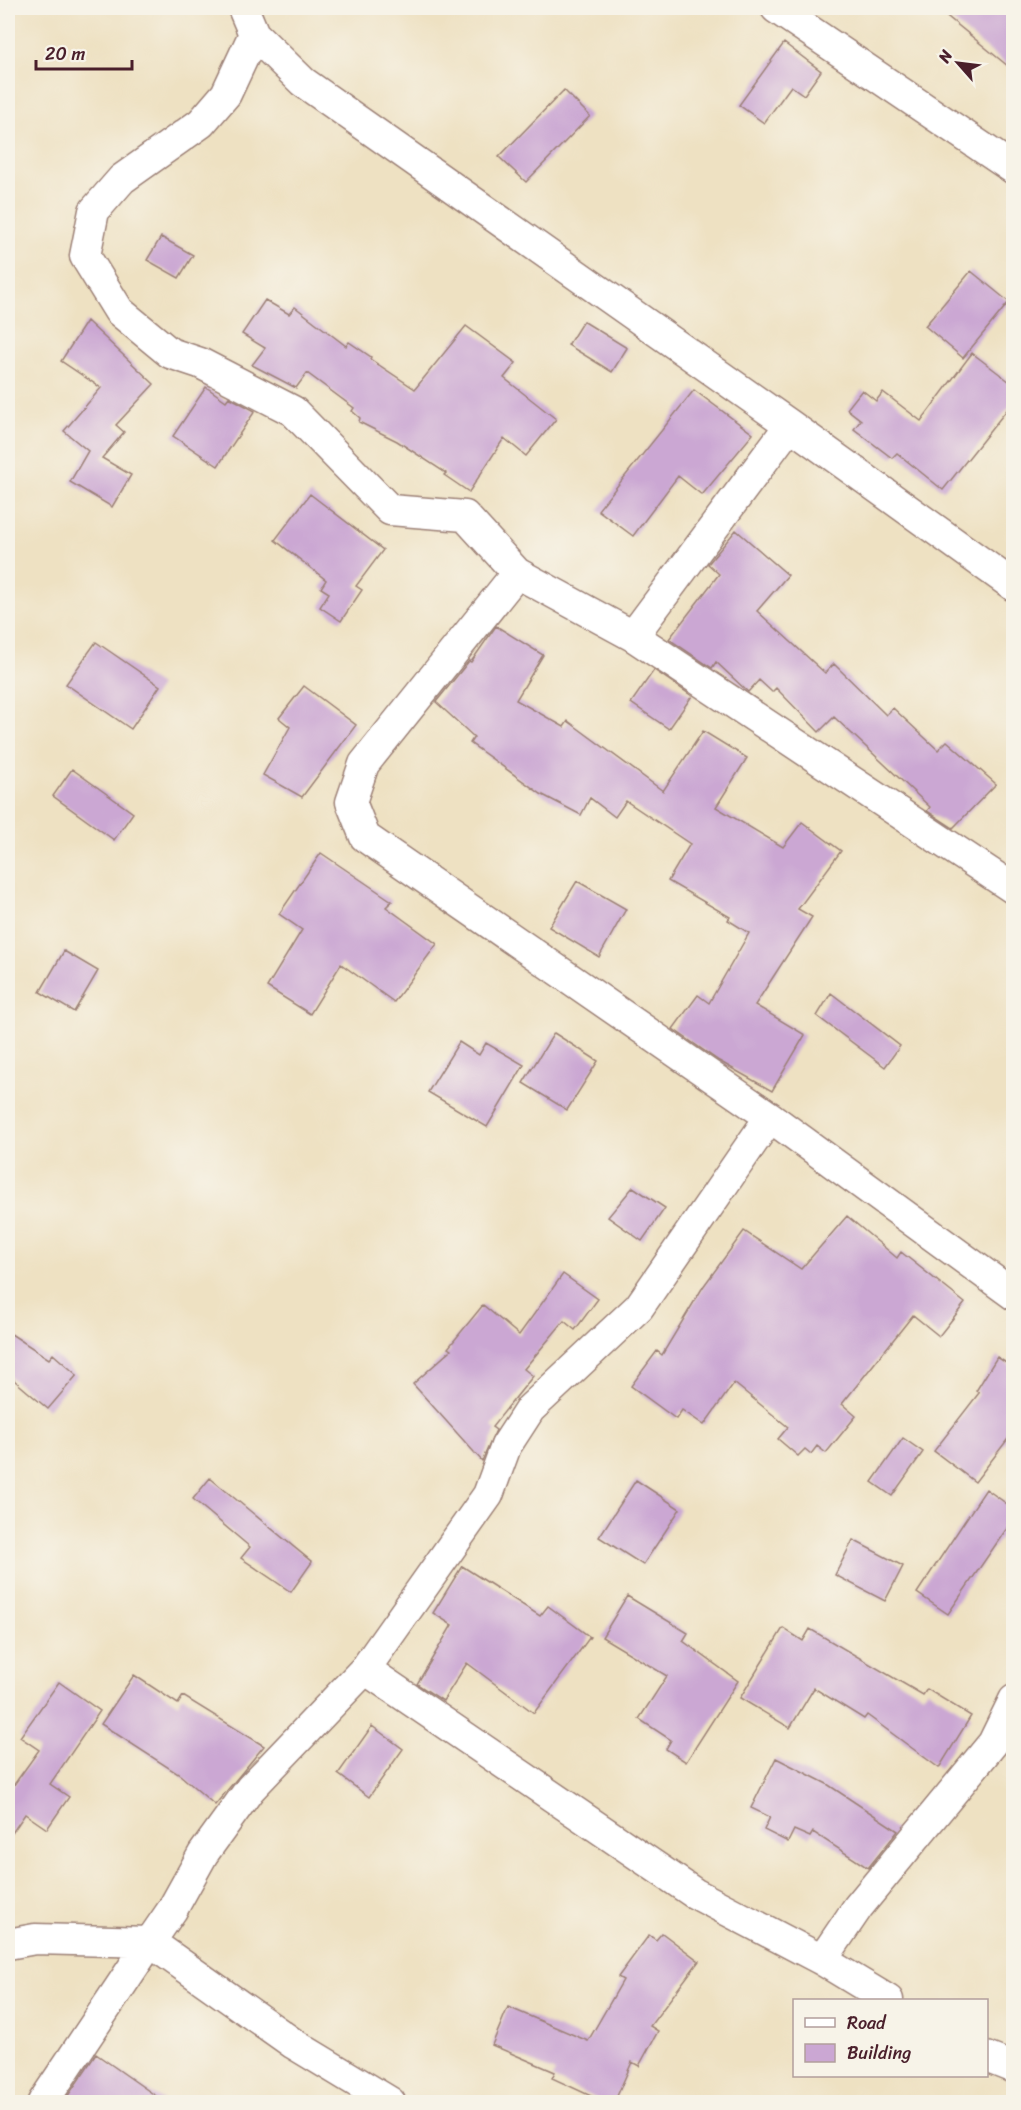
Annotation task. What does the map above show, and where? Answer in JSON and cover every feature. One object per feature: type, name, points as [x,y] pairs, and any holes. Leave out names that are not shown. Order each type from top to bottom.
[{"type":"street","points":[[776,8],[1014,169]]},
{"type":"street","points":[[249,21],[303,82],[790,425],[1014,586]]},
{"type":"street","points":[[249,21],[226,94],[201,123],[122,179],[94,211],[85,256],[119,311],[170,353],[200,363],[292,411],[390,510],[465,516],[517,573],[633,636],[1014,889]]},
{"type":"street","points":[[633,636],[790,425]]},
{"type":"street","points":[[517,573],[364,764],[351,802],[364,837],[771,1117],[1014,1295]]},
{"type":"street","points":[[43,2103],[172,1910],[203,1854],[250,1789],[365,1669],[488,1495],[506,1446],[530,1409],[639,1307],[771,1117]]},
{"type":"street","points":[[365,1669],[693,1893],[822,1960],[885,1999]]},
{"type":"street","points":[[822,1960],[858,1907],[993,1743],[1014,1700]]},
{"type":"street","points":[[8,1944],[35,1939],[150,1942],[294,2044],[390,2103]]},
{"type":"street","points":[[988,2057],[1014,2068]]},
{"type":"building","points":[[937,8],[1014,8],[1014,71]]},
{"type":"building","points":[[784,43],[821,71],[804,95],[791,86],[764,123],[739,105]]},
{"type":"building","points":[[564,90],[590,116],[526,182],[499,157]]},
{"type":"building","points":[[161,237],[193,255],[179,278],[147,260]]},
{"type":"building","points":[[971,271],[1009,302],[963,358],[925,326]]},
{"type":"building","points":[[265,300],[289,314],[295,307],[346,346],[349,342],[415,389],[466,326],[516,363],[504,378],[556,419],[526,456],[504,438],[469,492],[444,475],[446,473],[397,441],[359,422],[360,418],[352,411],[354,408],[307,373],[296,388],[252,365],[265,348],[242,334]]},
{"type":"building","points":[[87,321],[154,384],[116,425],[124,432],[102,458],[131,475],[112,507],[70,482],[88,451],[64,431],[101,388],[61,361]]},
{"type":"building","points":[[583,321],[627,348],[612,372],[568,345]]},
{"type":"building","points":[[972,353],[1014,385],[1014,401],[943,490],[897,453],[892,458],[854,429],[861,420],[847,409],[862,390],[876,401],[883,392],[921,421]]},
{"type":"building","points":[[206,387],[226,401],[229,397],[255,411],[218,466],[173,436]]},
{"type":"building","points":[[694,390],[753,434],[702,495],[678,476],[633,536],[598,510]]},
{"type":"building","points":[[310,494],[383,550],[356,586],[362,590],[341,621],[320,607],[329,593],[321,588],[326,580],[275,540]]},
{"type":"building","points":[[736,530],[788,575],[757,611],[825,673],[834,664],[886,715],[893,708],[938,750],[947,741],[996,784],[953,828],[927,811],[930,807],[834,717],[819,732],[776,688],[772,692],[759,680],[748,692],[716,662],[712,668],[669,639],[719,574],[708,564]]},
{"type":"building","points":[[496,626],[543,655],[516,700],[564,727],[568,721],[663,791],[703,731],[747,758],[716,807],[783,847],[802,822],[841,851],[798,909],[812,917],[755,1005],[805,1035],[772,1091],[719,1061],[673,1029],[698,995],[709,1003],[749,933],[728,920],[730,917],[668,881],[690,844],[626,801],[615,817],[590,798],[581,815],[541,794],[470,743],[474,737],[436,702],[469,661],[471,662]]},
{"type":"building","points":[[96,642],[160,686],[131,729],[66,684]]},
{"type":"building","points":[[654,670],[692,696],[669,729],[631,703]]},
{"type":"building","points":[[304,686],[356,725],[302,797],[263,775],[290,727],[279,718]]},
{"type":"building","points":[[72,769],[133,813],[114,840],[53,796]]},
{"type":"building","points":[[321,853],[392,901],[386,907],[437,944],[394,1002],[341,964],[310,1014],[267,987],[302,930],[279,914]]},
{"type":"building","points":[[577,881],[626,909],[599,957],[549,927]]},
{"type":"building","points":[[64,951],[98,971],[74,1012],[40,992]]},
{"type":"building","points":[[831,993],[900,1046],[885,1067],[817,1016]]},
{"type":"building","points":[[554,1033],[598,1061],[567,1110],[523,1083]]},
{"type":"building","points":[[459,1042],[479,1055],[486,1043],[524,1065],[487,1127],[428,1092]]},
{"type":"building","points":[[633,1187],[665,1208],[642,1241],[608,1217]]},
{"type":"building","points":[[847,1216],[897,1258],[901,1252],[965,1303],[939,1336],[913,1315],[842,1404],[856,1416],[826,1453],[817,1446],[811,1454],[805,1449],[798,1456],[778,1439],[788,1427],[734,1383],[704,1425],[682,1410],[676,1419],[631,1386],[657,1351],[662,1355],[703,1287],[744,1231],[801,1269]]},
{"type":"building","points":[[563,1274],[598,1299],[575,1330],[564,1321],[524,1369],[533,1376],[492,1427],[496,1430],[482,1461],[413,1384],[451,1350],[448,1348],[483,1305],[519,1335]]},
{"type":"building","points":[[8,1332],[49,1359],[53,1354],[77,1375],[48,1409],[8,1375]]},
{"type":"building","points":[[997,1357],[1014,1368],[1014,1431],[975,1482],[934,1451],[979,1393],[976,1391]]},
{"type":"building","points":[[903,1438],[923,1452],[892,1496],[872,1482]]},
{"type":"building","points":[[210,1478],[312,1562],[291,1592],[241,1558],[250,1547],[193,1499]]},
{"type":"building","points":[[636,1480],[680,1509],[643,1565],[599,1537]]},
{"type":"building","points":[[986,1489],[1014,1509],[1014,1518],[948,1614],[917,1593]]},
{"type":"building","points":[[853,1540],[903,1566],[885,1601],[835,1575]]},
{"type":"building","points":[[462,1566],[540,1616],[548,1606],[590,1637],[534,1713],[467,1663],[443,1701],[417,1684],[452,1625],[433,1613]]},
{"type":"building","points":[[627,1596],[688,1633],[683,1641],[738,1681],[686,1762],[666,1749],[671,1740],[639,1719],[667,1676],[602,1637]]},
{"type":"building","points":[[783,1628],[803,1641],[810,1629],[923,1695],[927,1689],[971,1716],[939,1768],[867,1715],[864,1719],[814,1688],[790,1728],[740,1698]]},
{"type":"building","points":[[134,1675],[178,1704],[183,1696],[264,1746],[215,1805],[180,1775],[101,1724]]},
{"type":"building","points":[[59,1682],[100,1711],[50,1784],[69,1797],[47,1829],[25,1814],[8,1839],[8,1793],[39,1750],[20,1737]]},
{"type":"building","points":[[372,1726],[403,1749],[369,1797],[338,1774]]},
{"type":"building","points":[[776,1758],[827,1784],[898,1831],[868,1868],[813,1832],[810,1837],[794,1830],[788,1842],[764,1830],[770,1817],[751,1808]]},
{"type":"building","points":[[662,1933],[699,1961],[650,2026],[658,2031],[639,2066],[632,2062],[614,2103],[606,2103],[552,2078],[555,2072],[492,2045],[508,2007],[588,2041],[623,1980],[618,1977],[649,1935],[656,1940]]},
{"type":"building","points":[[96,2054],[166,2103],[63,2103]]}]
